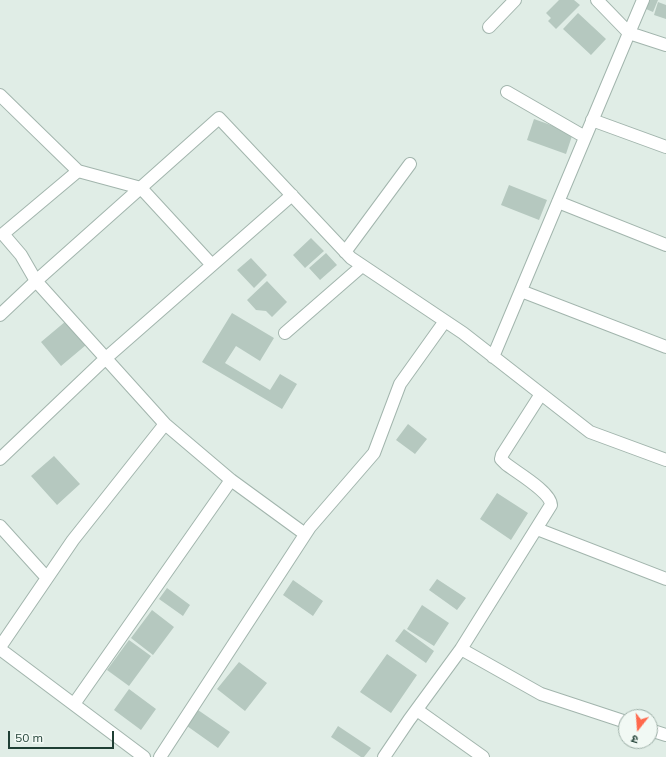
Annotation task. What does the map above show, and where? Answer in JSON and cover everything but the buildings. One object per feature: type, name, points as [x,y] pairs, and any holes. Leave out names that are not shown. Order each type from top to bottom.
[{"type":"street","points":[[489,28],[515,0]]},
{"type":"street","points":[[597,0],[628,33],[666,45]]},
{"type":"street","points":[[493,357],[643,0]]},
{"type":"street","points":[[506,92],[585,137]]},
{"type":"street","points":[[0,95],[78,171],[141,188],[212,265]]},
{"type":"street","points":[[0,315],[36,281],[219,118],[351,258],[445,321],[590,432],[666,460]]},
{"type":"street","points":[[592,120],[666,146]]},
{"type":"street","points":[[345,252],[410,164]]},
{"type":"street","points":[[78,171],[1,234],[20,255],[36,281],[165,424],[231,480],[305,534]]},
{"type":"street","points":[[0,459],[106,358],[292,195]]},
{"type":"street","points":[[558,202],[666,245]]},
{"type":"street","points":[[285,333],[362,266]]},
{"type":"street","points":[[521,291],[666,347]]},
{"type":"street","points":[[160,757],[305,534],[374,453],[400,384],[445,321]]},
{"type":"street","points":[[384,757],[461,649],[537,530],[551,505],[551,501],[544,493],[501,459],[502,455],[541,394]]},
{"type":"street","points":[[144,757],[0,648],[73,540],[165,424]]},
{"type":"street","points":[[74,704],[231,480]]},
{"type":"street","points":[[0,526],[47,578]]},
{"type":"street","points":[[537,530],[666,579]]},
{"type":"street","points":[[461,649],[541,694],[618,719]]},
{"type":"street","points":[[417,710],[483,757]]}]
